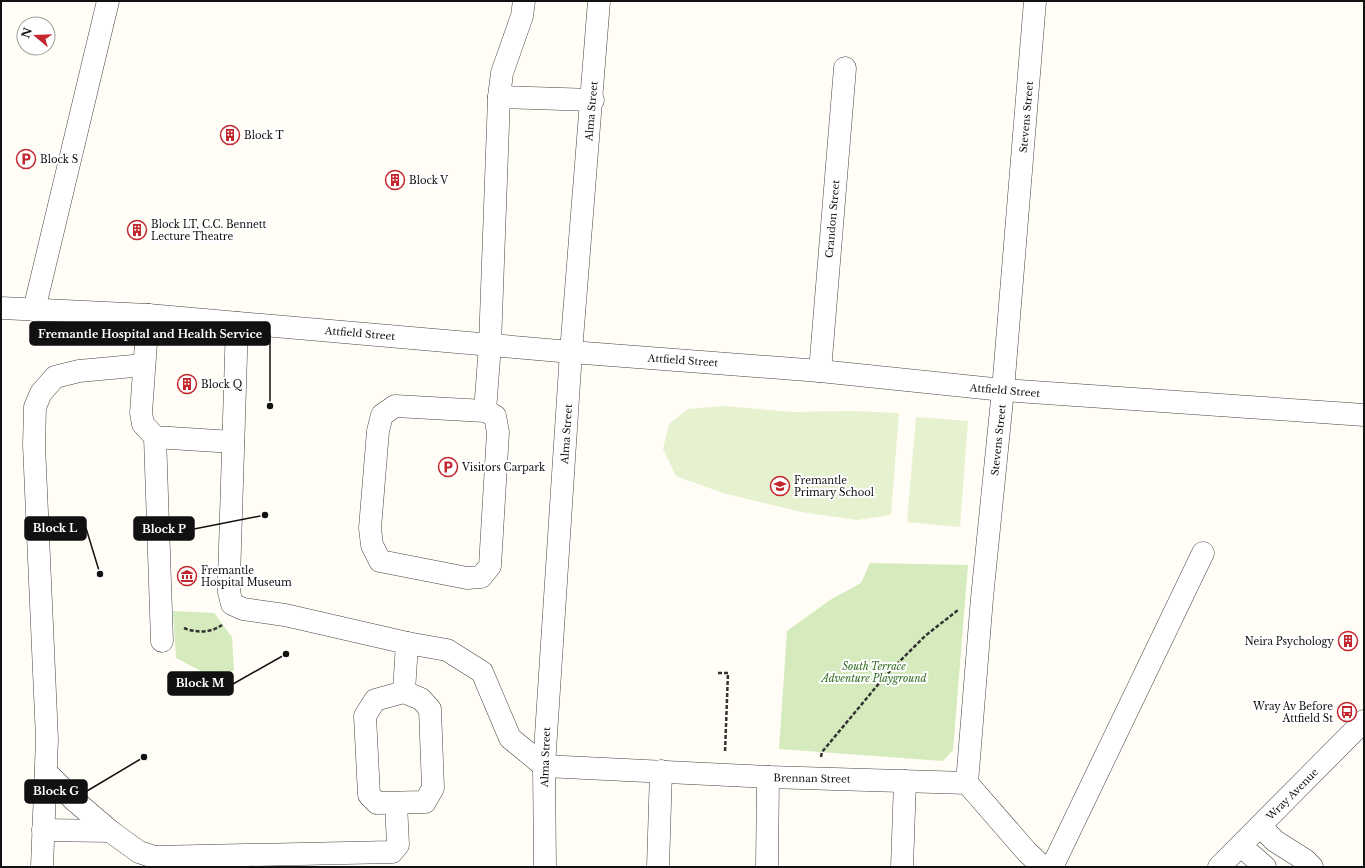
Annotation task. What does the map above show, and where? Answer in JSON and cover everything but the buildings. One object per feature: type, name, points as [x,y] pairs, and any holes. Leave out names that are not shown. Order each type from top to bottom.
[{"type":"street","points":[[34,310],[108,1]]},
{"type":"street","points":[[485,411],[490,344],[499,97],[502,73],[522,16],[524,1]]},
{"type":"street","name":"Alma Street","points":[[545,867],[544,766],[571,352],[599,1]]},
{"type":"street","name":"Stevens Street","points":[[967,783],[982,598],[1003,390],[1035,1]]},
{"type":"street","name":"Crandon Street","points":[[820,371],[845,68]]},
{"type":"street","points":[[499,97],[592,100]]},
{"type":"street","name":"Attfield Street","points":[[1,308],[148,315],[571,352],[820,371],[1003,390],[1364,415]]},
{"type":"street","points":[[148,315],[141,413],[143,424],[155,436],[234,442]]},
{"type":"street","points":[[237,323],[229,592],[232,604],[239,607],[330,624],[407,643],[447,650],[482,672],[510,738],[544,766]]},
{"type":"street","points":[[42,867],[46,739],[34,445],[35,407],[41,393],[55,377],[79,371],[144,365]]},
{"type":"street","points":[[395,406],[485,411],[495,416],[498,432],[490,566],[481,577],[467,578],[380,562],[372,545],[370,528],[378,431],[382,415],[395,406]]},
{"type":"street","points":[[155,436],[162,631]]},
{"type":"street","points":[[1049,867],[1058,854],[1203,553]]},
{"type":"street","points":[[404,692],[407,643]]},
{"type":"street","points":[[404,692],[421,698],[430,709],[433,788],[425,802],[377,803],[369,795],[365,716],[375,700],[404,692]]},
{"type":"street","name":"Wray Avenue","points":[[1219,867],[1364,721]]},
{"type":"street","name":"Brennan Street","points":[[544,766],[768,777],[816,777],[967,783]]},
{"type":"street","points":[[658,867],[661,771]]},
{"type":"street","points":[[46,772],[74,800],[110,831],[139,852],[154,857],[392,852],[398,845],[396,803]]},
{"type":"street","points":[[767,867],[768,777]]},
{"type":"street","points":[[902,867],[905,781]]},
{"type":"street","points":[[967,783],[1042,867]]},
{"type":"street","points":[[1260,826],[1275,840],[1305,860],[1312,867]]},
{"type":"street","points":[[42,830],[110,831]]},
{"type":"street","points":[[1241,846],[1265,867]]},
{"type":"path","points":[[816,777],[822,752],[886,675],[925,636],[964,605],[982,598]]},
{"type":"path","points":[[162,631],[214,631],[239,607]]},
{"type":"path","points":[[718,673],[728,673],[726,746],[723,774]]},
{"type":"green space","points":[[723,406],[792,412],[851,411],[899,413],[891,515],[857,520],[801,512],[723,493],[676,476],[663,449],[669,424],[688,409]]},
{"type":"green space","points":[[916,417],[968,421],[960,527],[907,522]]},
{"type":"green space","name":"South Terrace Adventure Playground","points":[[870,563],[968,565],[953,750],[943,761],[779,749],[787,631],[830,600],[861,583]]},
{"type":"green space","points":[[173,611],[214,613],[232,637],[234,671],[203,672],[176,658]]},
{"type":"place","name":"Block T","points":[[230,135]]},
{"type":"place","name":"Block S","points":[[26,159]]},
{"type":"place","name":"Block V","points":[[395,180]]},
{"type":"place","name":"Block LT, C.C. Bennett Lecture Theatre","points":[[137,230]]},
{"type":"place","name":"Block Q","points":[[187,384]]},
{"type":"place","name":"Fremantle Hospital and Health Service","points":[[270,406]]},
{"type":"place","name":"Visitors Carpark","points":[[448,467]]},
{"type":"place","name":"Fremantle Primary School","points":[[780,486]]},
{"type":"place","name":"Block P","points":[[265,515]]},
{"type":"place","name":"Block L","points":[[100,574]]},
{"type":"place","name":"Fremantle Hospital Museum","points":[[187,576]]},
{"type":"place","name":"Neira Psychology","points":[[1348,641]]},
{"type":"place","name":"Block M","points":[[286,654]]},
{"type":"place","name":"Wray Av Before Attfield St","points":[[1347,712]]},
{"type":"place","name":"Block G","points":[[144,757]]}]
